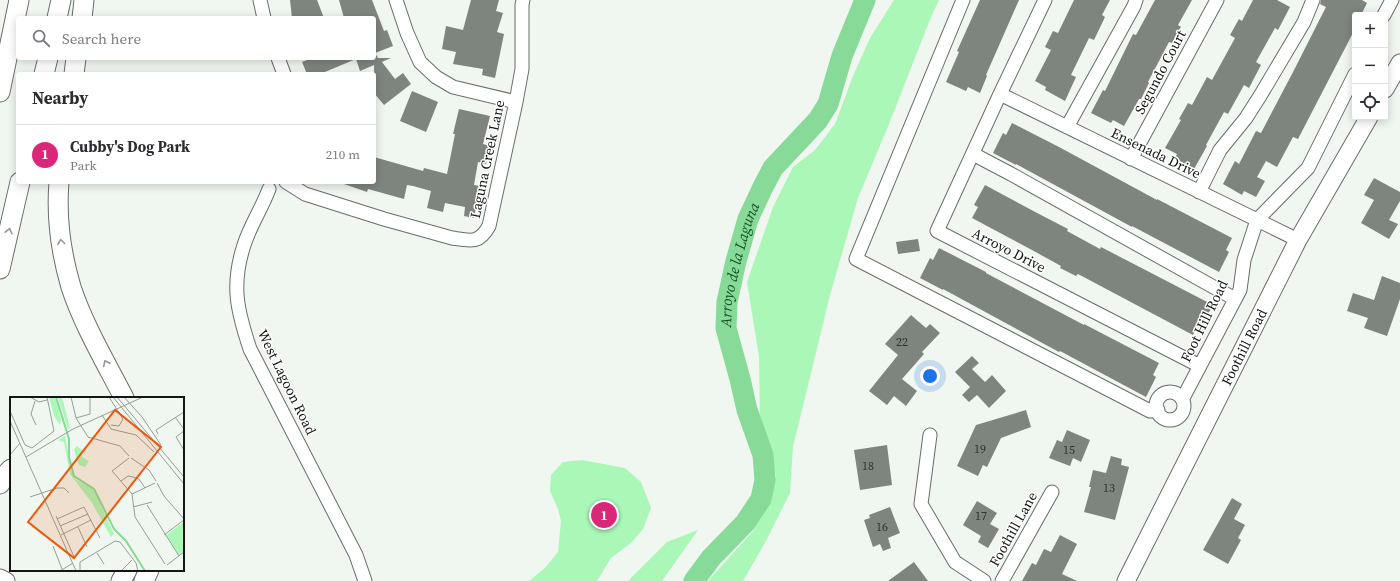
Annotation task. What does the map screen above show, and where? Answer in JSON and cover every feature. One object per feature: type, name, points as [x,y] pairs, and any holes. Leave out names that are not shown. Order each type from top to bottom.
[{"type":"highway","points":[[0,92],[19,0]]},
{"type":"highway","points":[[57,16],[61,0]]},
{"type":"highway","points":[[82,16],[84,0]]},
{"type":"highway","points":[[44,72],[48,60]]},
{"type":"highway","points":[[74,72],[76,60]]},
{"type":"highway","points":[[0,269],[20,184]]},
{"type":"highway","points":[[59,184],[59,231],[64,260],[72,289],[84,318],[124,397]]},
{"type":"highway","points":[[0,484],[10,470]]},
{"type":"highway","points":[[121,581],[126,571]]},
{"type":"highway","points":[[144,581],[149,571]]},
{"type":"main road","points":[[1388,84],[1400,63]]},
{"type":"main road","name":"Foothill Road","points":[[1126,581],[1298,240],[1367,120]]},
{"type":"main road","points":[[0,578],[6,581]]},
{"type":"street","points":[[260,0],[264,16]]},
{"type":"street","points":[[396,0],[407,33],[420,62],[436,76],[453,87],[516,102]]},
{"type":"street","name":"Laguna Creek Lane","points":[[288,184],[305,194],[452,238],[467,241],[477,240],[485,234],[489,226],[522,69],[523,0]]},
{"type":"street","points":[[963,0],[856,259],[1150,412],[1158,410],[1156,404],[1164,393],[1172,392],[1183,398]]},
{"type":"street","name":"Arroyo Drive","points":[[1045,0],[937,231],[1200,366]]},
{"type":"street","points":[[1067,127],[1136,0]]},
{"type":"street","name":"Segundo Court","points":[[1131,158],[1217,0]]},
{"type":"street","points":[[1199,192],[1220,150],[1246,118],[1304,22],[1313,0]]},
{"type":"street","points":[[1386,12],[1392,0]]},
{"type":"street","points":[[279,60],[283,72]]},
{"type":"street","name":"Foot Hill Road","points":[[1158,410],[1159,415],[1166,420],[1180,417],[1185,408],[1183,398],[1240,290],[1244,260],[1258,220],[1308,168],[1352,80]]},
{"type":"street","name":"Ensenada Drive","points":[[1000,94],[1298,240]]},
{"type":"street","points":[[973,154],[1235,299]]},
{"type":"street","name":"West Lagoon Road","points":[[283,184],[278,189],[266,186],[244,244],[237,270],[236,298],[241,322],[250,349],[356,556],[365,581]]},
{"type":"street","points":[[930,435],[920,504],[955,562],[984,581]]},
{"type":"street","name":"Foothill Lane","points":[[1002,581],[1052,492]]},
{"type":"green space","points":[[894,0],[939,0],[858,198],[830,295],[793,447],[790,493],[766,541],[743,581],[708,581],[753,531],[776,476],[760,420],[759,357],[747,282],[773,207],[793,167],[815,150],[835,124],[853,76],[870,38]]},
{"type":"green space","points":[[582,460],[625,468],[641,482],[651,508],[643,529],[631,543],[611,558],[597,581],[529,581],[545,568],[558,552],[561,521],[558,509],[550,491],[551,475],[563,462]]},
{"type":"green space","points":[[698,530],[662,581],[628,581],[667,542]]},
{"type":"building","points":[[290,0],[317,0],[323,16],[292,16]]},
{"type":"building","points":[[339,0],[372,0],[384,31],[387,30],[393,46],[376,53],[376,16],[343,16]]},
{"type":"building","points":[[471,0],[499,0],[496,11],[503,13],[497,32],[504,34],[495,78],[482,75],[483,69],[453,64],[456,52],[442,49],[446,26],[463,30]]},
{"type":"building","points":[[980,0],[1019,0],[986,75],[987,76],[980,93],[968,87],[966,91],[946,82],[959,52],[957,51]]},
{"type":"building","points":[[1074,0],[1110,0],[1102,15],[1105,17],[1094,40],[1089,38],[1071,75],[1076,77],[1065,101],[1045,90],[1046,87],[1035,81],[1051,50],[1045,47],[1053,31],[1058,33]]},
{"type":"building","points":[[1155,0],[1192,0],[1178,25],[1181,27],[1172,43],[1169,42],[1148,82],[1149,83],[1141,99],[1139,99],[1124,126],[1113,120],[1111,123],[1091,113],[1103,90],[1105,91],[1133,34],[1136,35]]},
{"type":"building","points":[[1253,0],[1277,0],[1290,7],[1278,30],[1275,28],[1256,62],[1261,65],[1249,88],[1244,85],[1228,114],[1224,112],[1194,169],[1175,158],[1177,154],[1165,148],[1181,120],[1179,119],[1188,103],[1192,105],[1207,77],[1212,80],[1235,38],[1230,35],[1239,19],[1242,21]]},
{"type":"building","points":[[1321,0],[1362,0],[1367,3],[1362,12],[1352,12],[1352,35],[1298,139],[1293,137],[1277,167],[1266,161],[1257,177],[1265,181],[1256,197],[1244,191],[1242,195],[1223,184],[1235,161],[1239,164],[1256,131],[1261,133],[1326,7],[1320,4]]},
{"type":"building","points":[[376,55],[378,58],[391,58],[382,62],[395,79],[403,73],[411,84],[384,105],[376,95],[376,72],[374,72],[374,65],[360,71],[356,60],[376,60]]},
{"type":"building","points":[[307,60],[354,60],[325,72],[306,72],[302,62]]},
{"type":"building","points":[[412,91],[438,102],[426,132],[400,121]]},
{"type":"building","points":[[459,109],[490,116],[483,144],[490,146],[486,164],[478,162],[474,185],[480,186],[474,218],[464,216],[465,207],[445,203],[443,212],[427,208],[431,191],[413,186],[407,185],[404,199],[368,189],[367,192],[344,184],[376,184],[376,158],[423,171],[424,168],[447,174],[455,134],[453,134]]},
{"type":"building","points":[[1012,123],[1232,238],[1226,250],[1229,252],[1219,272],[993,153],[1003,133],[1006,135]]},
{"type":"building","points":[[1374,178],[1400,192],[1400,201],[1389,220],[1398,224],[1389,239],[1361,223],[1374,200],[1364,195]]},
{"type":"building","points":[[985,185],[1068,229],[1067,231],[1100,249],[1101,247],[1213,305],[1202,325],[1199,323],[1193,335],[1078,274],[1076,276],[1060,268],[1061,266],[972,218],[978,207],[974,205]]},
{"type":"building","points":[[918,239],[920,251],[898,254],[896,242]]},
{"type":"building","points":[[939,248],[1159,363],[1153,375],[1156,377],[1146,397],[920,278],[930,258],[933,260]]},
{"type":"building","points":[[1382,276],[1400,283],[1400,299],[1387,336],[1364,328],[1368,318],[1347,311],[1353,293],[1374,300]]},
{"type":"building","points":[[911,315],[926,328],[930,324],[940,333],[922,352],[924,354],[902,379],[917,391],[906,406],[894,396],[887,405],[869,391],[898,355],[885,344]]},
{"type":"building","points":[[972,356],[979,363],[972,369],[985,382],[992,375],[1006,391],[989,408],[977,395],[969,402],[962,395],[970,387],[955,372]]},
{"type":"building","points":[[1026,410],[1031,427],[1001,438],[987,467],[983,465],[978,476],[957,466],[976,425]]},
{"type":"building","points":[[1067,430],[1090,440],[1081,462],[1073,458],[1070,466],[1049,458],[1057,440],[1062,442]]},
{"type":"building","points":[[887,445],[892,485],[860,490],[854,450]]},
{"type":"building","points":[[1111,456],[1122,459],[1121,465],[1129,467],[1115,520],[1084,512],[1091,487],[1089,487],[1093,470],[1106,473]]},
{"type":"building","points":[[1232,498],[1242,504],[1234,519],[1245,525],[1238,538],[1241,540],[1228,564],[1203,550]]},
{"type":"building","points":[[977,501],[997,513],[990,524],[999,529],[988,548],[978,542],[981,536],[963,525]]},
{"type":"building","points":[[890,507],[900,533],[888,538],[891,548],[883,551],[880,544],[873,547],[864,520],[870,518],[869,515]]},
{"type":"building","points":[[1060,535],[1077,544],[1062,574],[1077,581],[1022,581],[1032,563],[1036,565],[1044,549],[1051,552]]},
{"type":"building","points":[[914,562],[928,581],[888,581]]},
{"type":"waterway","name":"Arroyo de la Laguna","points":[[694,581],[711,558],[745,523],[761,499],[765,480],[763,455],[747,410],[726,328],[727,302],[736,261],[748,219],[773,168],[818,120],[828,104],[842,56],[865,0]]},
{"type":"place","name":"Cubby's Dog Park","points":[[604,515]]}]
